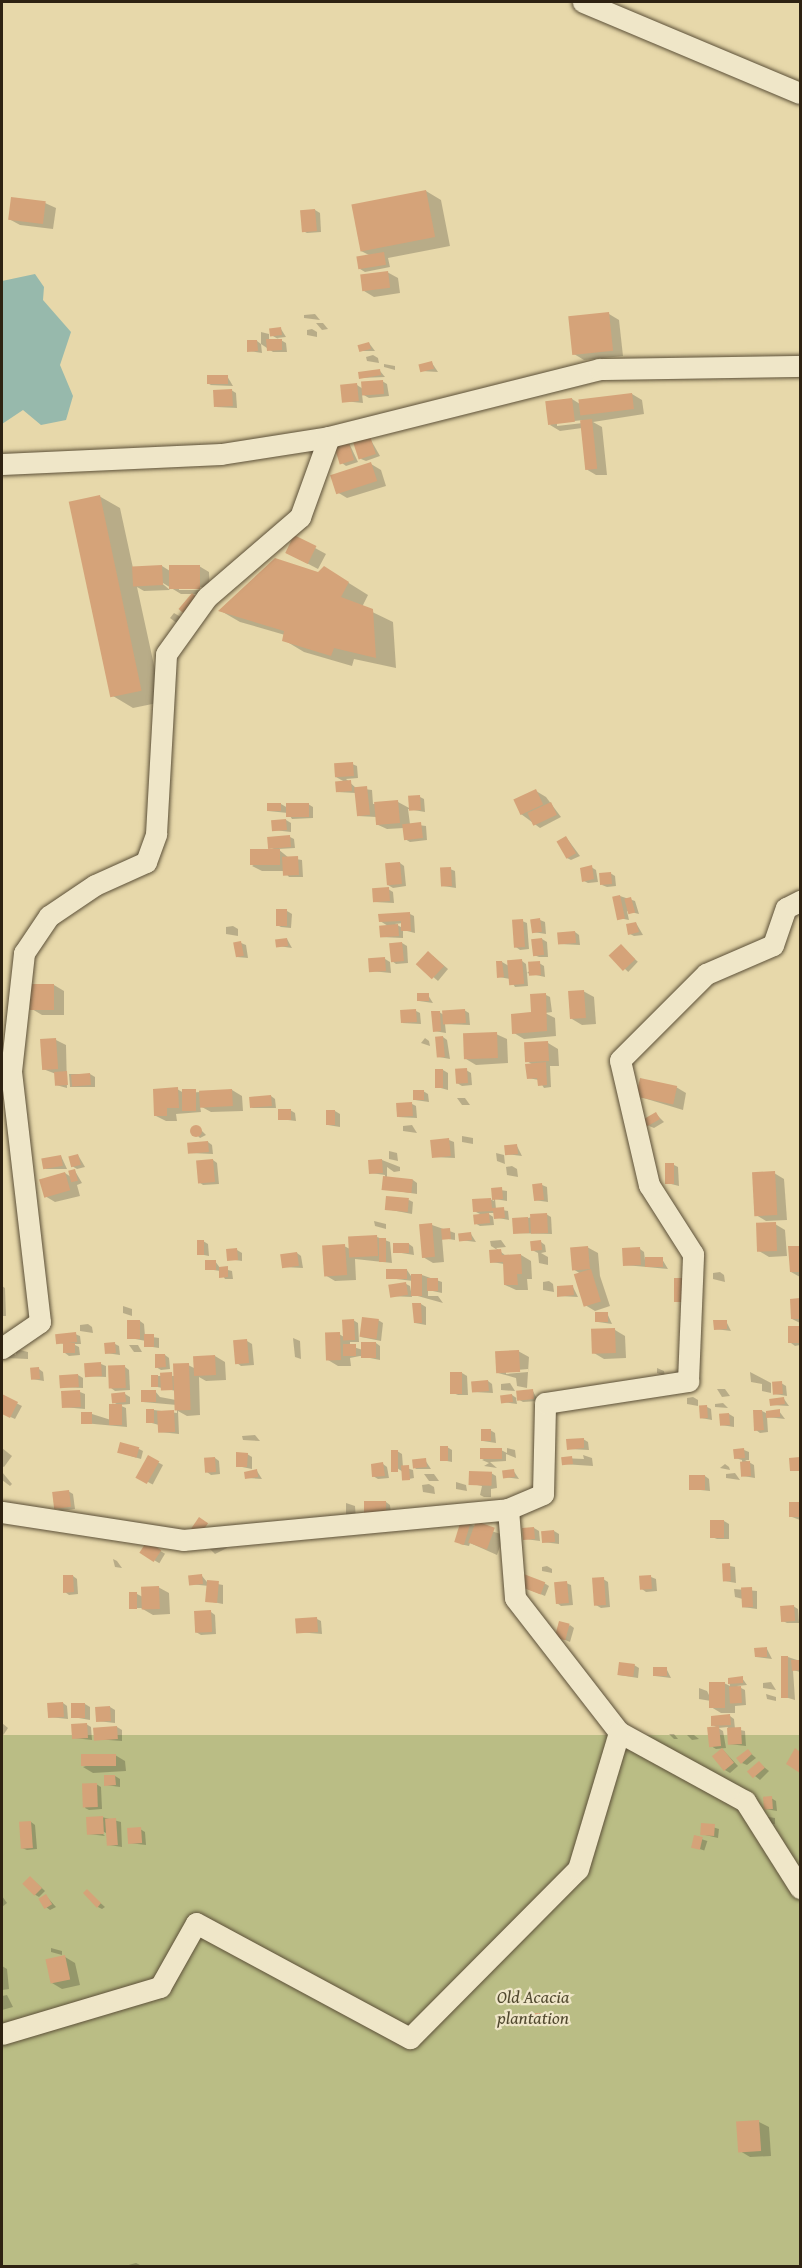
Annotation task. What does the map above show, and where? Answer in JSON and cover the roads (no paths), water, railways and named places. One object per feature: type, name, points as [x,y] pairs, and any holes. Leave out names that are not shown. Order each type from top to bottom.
[{"type":"street","points":[[583,2],[801,93]]},
{"type":"street","points":[[2,464],[221,454],[329,437],[599,369],[801,366]]},
{"type":"street","points":[[2,1347],[40,1322],[11,1071],[24,953],[49,916],[95,885],[146,862],[156,834],[166,654],[207,597],[300,517],[329,437]]},
{"type":"street","points":[[2,1512],[183,1540],[508,1509],[543,1494],[545,1403],[688,1381],[693,1254],[649,1185],[620,1060],[706,974],[773,945],[786,908],[801,901]]},
{"type":"street","points":[[508,1509],[515,1598],[619,1732],[745,1801],[801,1888]]},
{"type":"street","points":[[2,2034],[160,1987],[196,1923],[410,2038],[578,1869],[619,1732]]},
{"type":"park label","name":"Old Acacia plantation","points":[[533,2008]]}]
